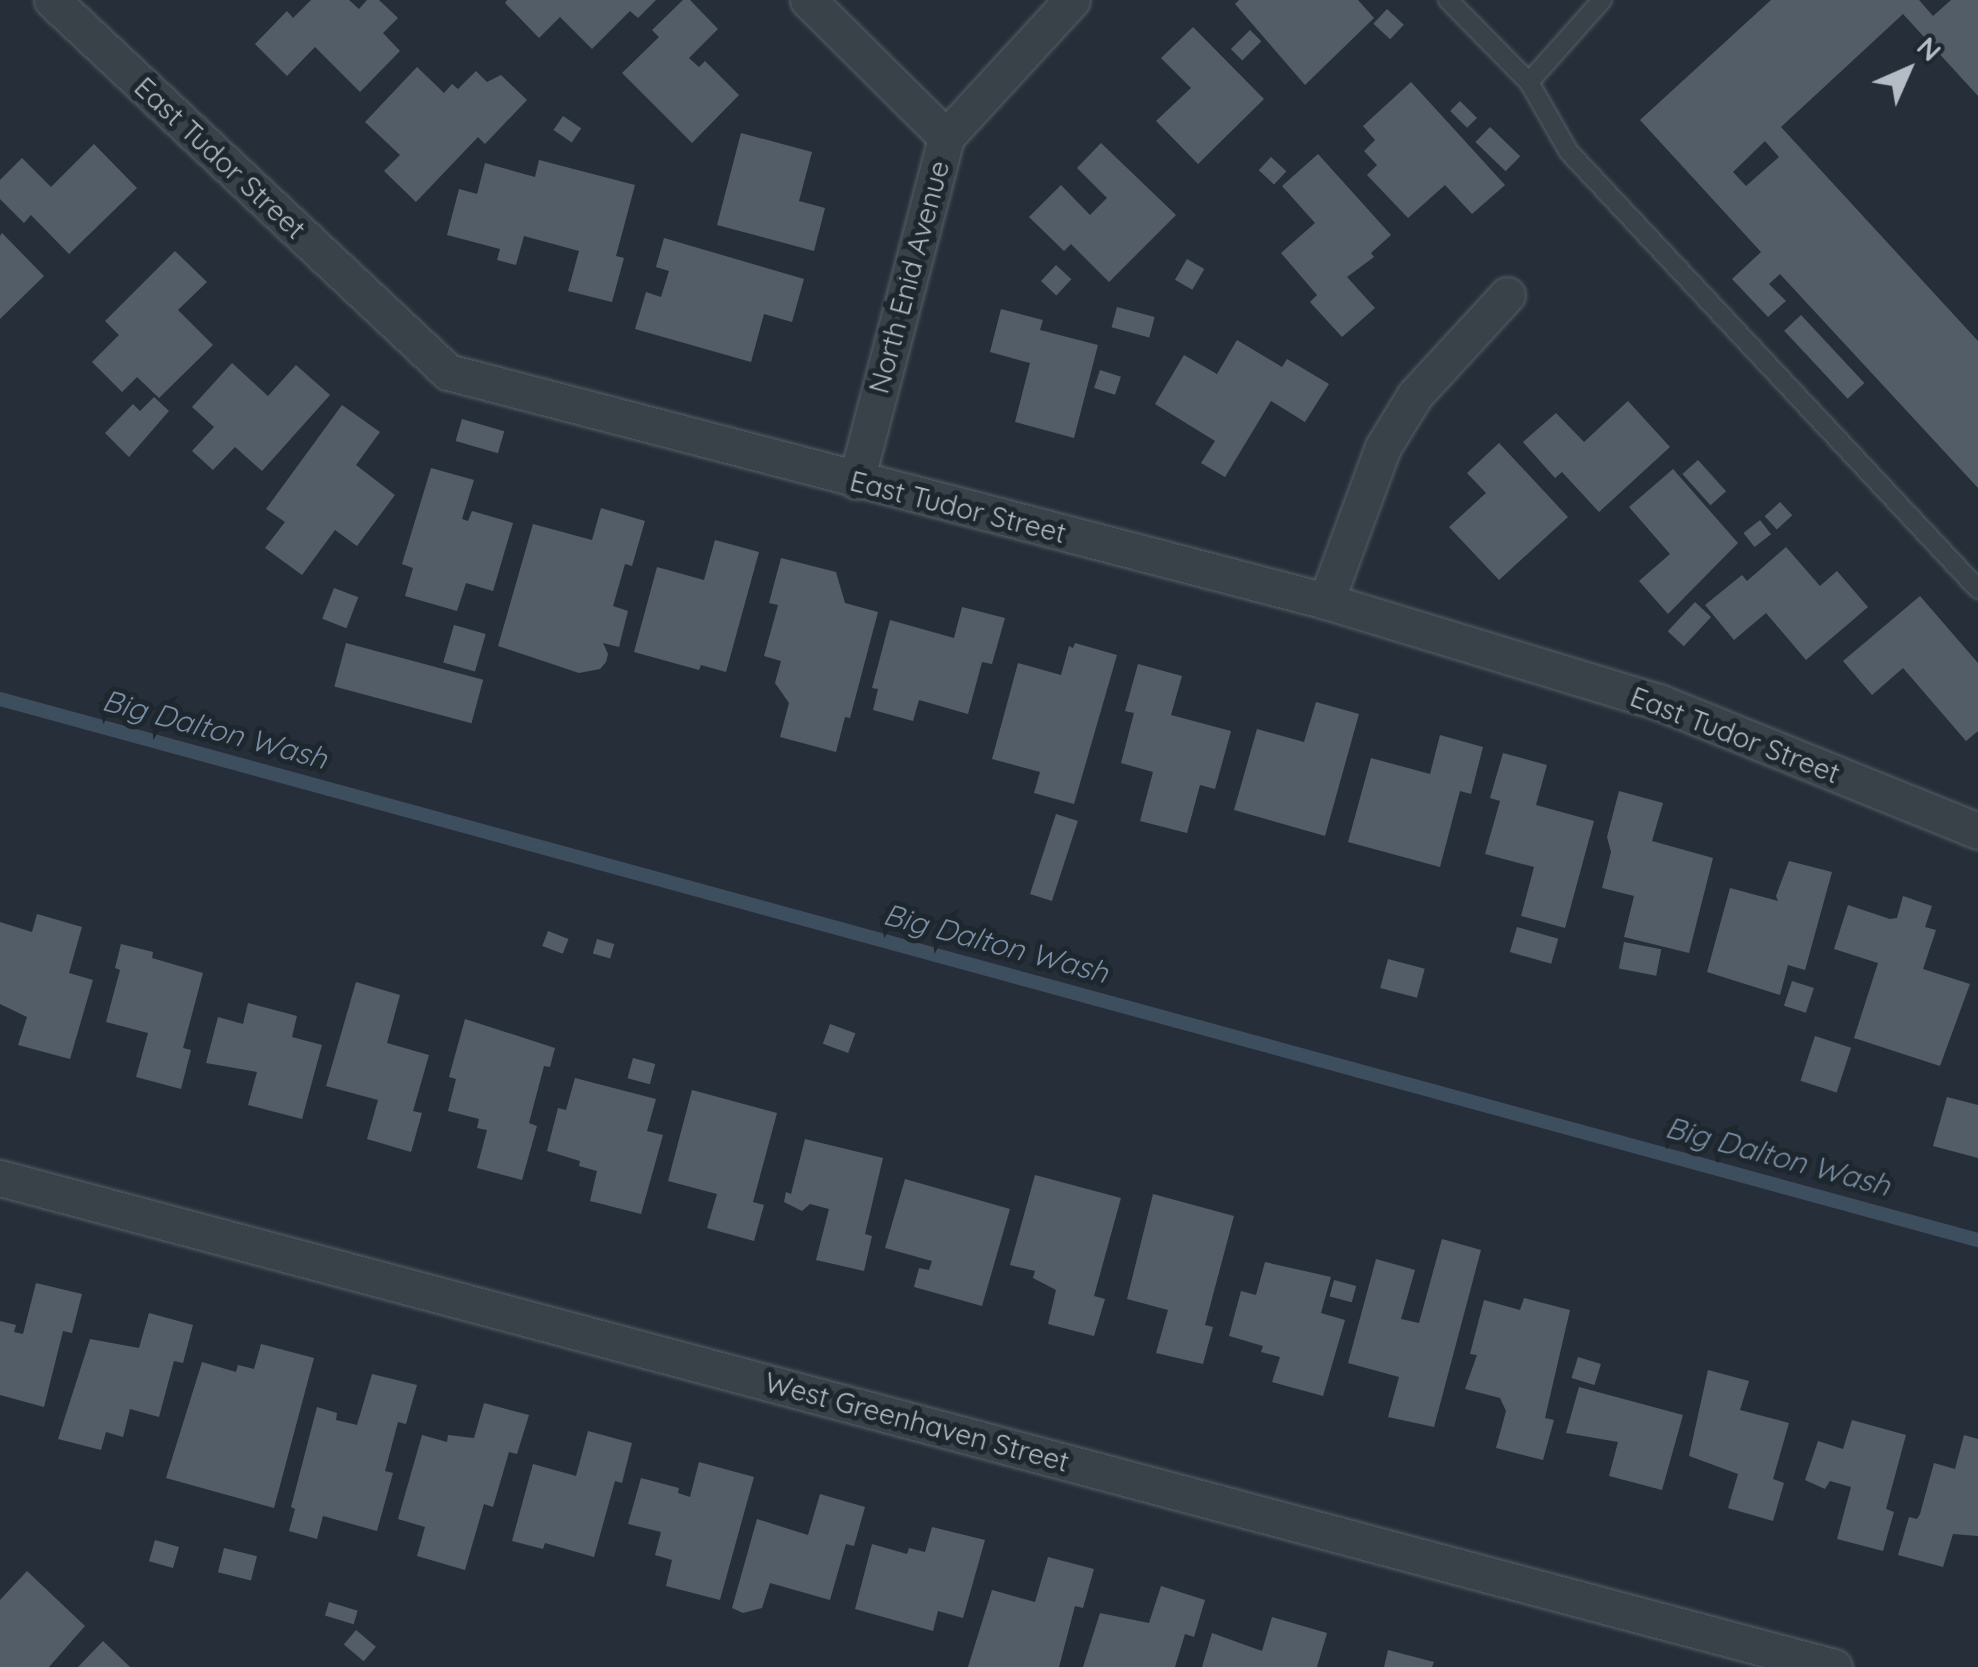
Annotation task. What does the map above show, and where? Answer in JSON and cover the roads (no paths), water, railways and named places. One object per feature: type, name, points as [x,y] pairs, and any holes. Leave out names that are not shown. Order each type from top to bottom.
[{"type":"street","name":"East Tudor Street","points":[[52,0],[448,372],[1326,600],[1659,702],[1978,831]]},
{"type":"street","points":[[808,0],[946,137]]},
{"type":"street","name":"North Enid Avenue","points":[[856,481],[946,137],[1072,0]]},
{"type":"street","points":[[1326,600],[1382,447],[1416,394],[1507,295]]},
{"type":"street","name":"West Greenhaven Street","points":[[0,1178],[1834,1667]]},
{"type":"lane","points":[[1448,0],[1529,82],[1568,152],[1978,589]]},
{"type":"lane","points":[[1529,82],[1602,0]]},
{"type":"waterway","name":"Big Dalton Wash","points":[[0,699],[1978,1240]]}]
